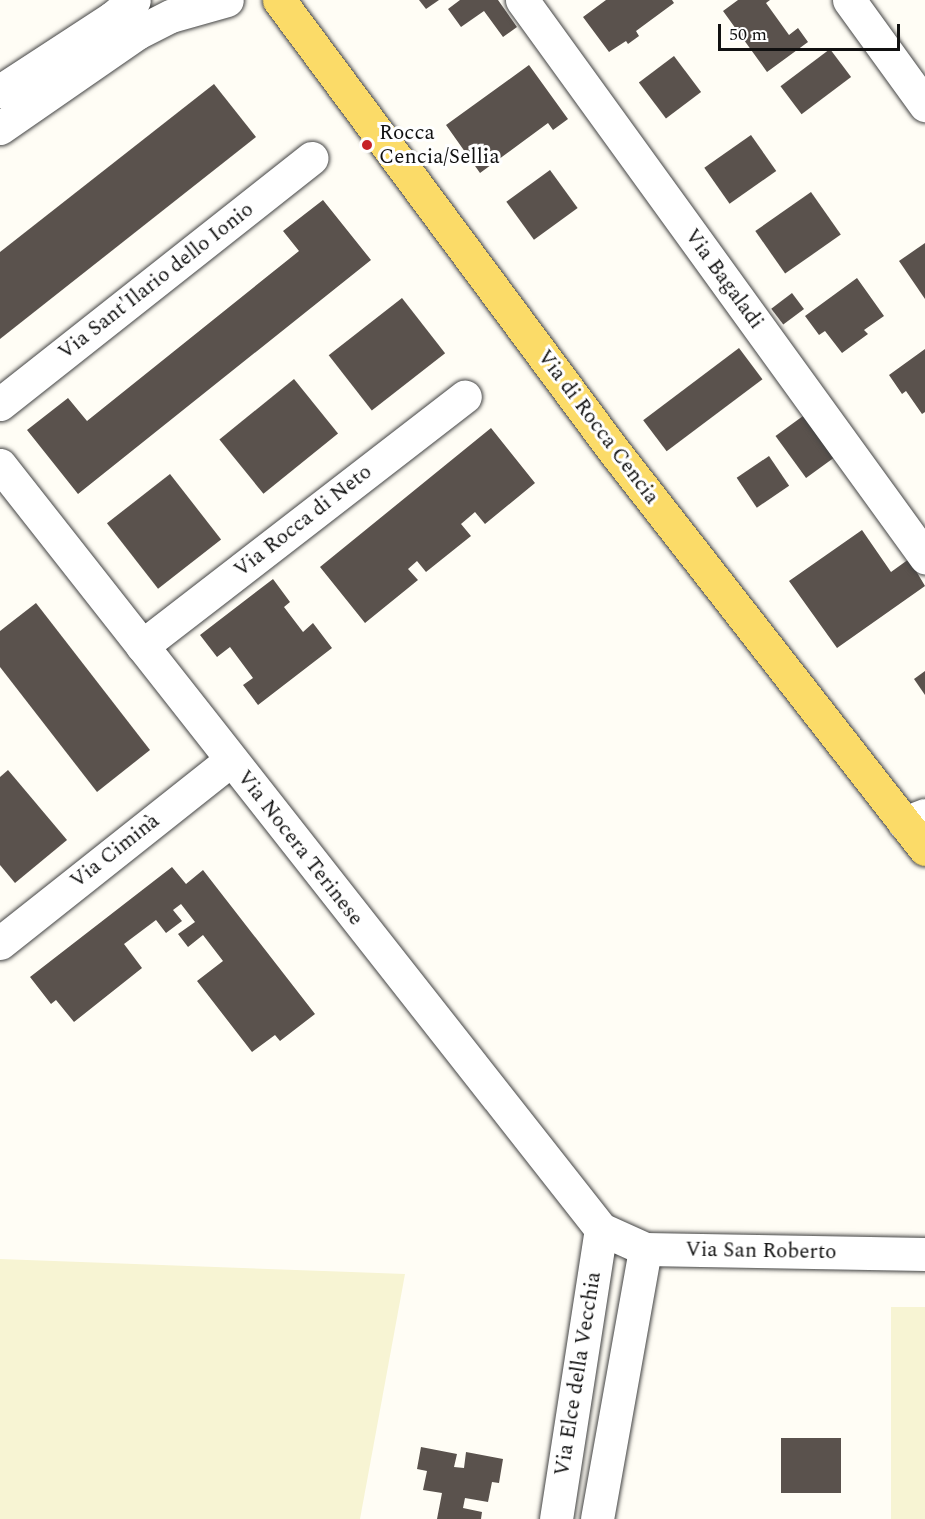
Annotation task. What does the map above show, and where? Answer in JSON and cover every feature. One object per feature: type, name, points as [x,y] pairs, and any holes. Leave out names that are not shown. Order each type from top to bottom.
[{"type":"main road","name":"Via di Rocca Cencia","points":[[279,0],[614,451],[915,819],[925,849]]},
{"type":"street","points":[[0,91],[112,18],[134,0]]},
{"type":"street","points":[[0,128],[137,33],[171,16],[227,0]]},
{"type":"street","name":"Via Bagaladi","points":[[522,0],[925,557]]},
{"type":"street","points":[[849,0],[925,105]]},
{"type":"street","name":"Via Sant'Ilario dello Ionio","points":[[0,404],[311,158]]},
{"type":"street","name":"Via Rocca di Neto","points":[[142,646],[465,396]]},
{"type":"street","name":"Via Nocera Terinese","points":[[0,465],[601,1229]]},
{"type":"street","name":"Via Ciminà","points":[[0,943],[231,760]]},
{"type":"street","name":"Via San Roberto","points":[[601,1229],[645,1249],[925,1254]]},
{"type":"street","name":"Via Elce della Vecchia","points":[[555,1519],[601,1229]]},
{"type":"street","name":"Via Elce della Vecchia","points":[[597,1519],[645,1249]]},
{"type":"shaded area","points":[[0,1259],[405,1274],[360,1519],[0,1519]]},
{"type":"shaded area","points":[[891,1307],[925,1307],[925,1519],[891,1519]]},
{"type":"building","points":[[419,0],[439,0],[426,9]]},
{"type":"building","points":[[460,0],[498,0],[517,27],[503,37],[484,11],[461,27],[448,9]]},
{"type":"building","points":[[606,0],[672,0],[674,3],[636,31],[639,36],[628,44],[626,41],[609,52],[583,17]]},
{"type":"building","points":[[738,0],[770,0],[766,3],[789,35],[798,28],[808,42],[767,72],[723,11]]},
{"type":"building","points":[[830,49],[851,77],[802,114],[780,86]]},
{"type":"building","points":[[674,56],[701,92],[666,118],[639,82]]},
{"type":"building","points":[[529,65],[568,119],[553,130],[548,123],[480,173],[446,125]]},
{"type":"building","points":[[214,84],[256,137],[0,339],[0,252]]},
{"type":"building","points":[[751,135],[776,171],[730,204],[704,168]]},
{"type":"building","points":[[550,170],[578,208],[534,240],[506,202]]},
{"type":"building","points":[[811,192],[841,235],[785,274],[755,231]]},
{"type":"building","points":[[323,200],[371,260],[78,494],[27,430],[68,398],[87,421],[299,251],[283,231]]},
{"type":"building","points":[[925,243],[925,299],[899,261]]},
{"type":"building","points":[[857,278],[884,316],[864,330],[868,334],[842,353],[825,331],[819,335],[805,316]]},
{"type":"building","points":[[792,293],[804,309],[783,325],[771,309]]},
{"type":"building","points":[[402,298],[445,353],[372,410],[329,355]]},
{"type":"building","points":[[739,348],[762,379],[667,451],[643,420]]},
{"type":"building","points":[[925,349],[925,412],[922,414],[906,391],[902,394],[889,375]]},
{"type":"building","points":[[294,379],[338,433],[263,494],[219,439]]},
{"type":"building","points":[[803,416],[834,458],[806,478],[775,436]]},
{"type":"building","points":[[491,428],[535,483],[485,524],[475,512],[461,524],[471,536],[426,572],[417,561],[408,569],[418,580],[365,623],[320,567]]},
{"type":"building","points":[[769,456],[789,486],[757,508],[737,478]]},
{"type":"building","points":[[170,474],[221,539],[158,589],[107,523]]},
{"type":"building","points":[[862,530],[891,572],[909,559],[925,586],[837,648],[789,581]]},
{"type":"building","points":[[273,579],[290,602],[284,607],[303,632],[313,623],[332,648],[258,705],[243,685],[253,678],[230,647],[217,657],[200,635]]},
{"type":"building","points":[[36,603],[150,750],[97,792],[0,667],[0,631]]},
{"type":"building","points":[[925,671],[925,695],[914,679]]},
{"type":"building","points":[[8,770],[67,840],[15,883],[0,865],[0,777]]},
{"type":"building","points":[[172,867],[186,884],[203,870],[315,1014],[280,1041],[275,1035],[252,1052],[197,981],[223,961],[203,935],[188,947],[178,934],[195,922],[181,904],[173,910],[182,921],[166,933],[156,920],[124,944],[142,968],[74,1022],[56,1000],[51,1004],[30,977]]},
{"type":"building","points":[[781,1438],[841,1438],[841,1493],[781,1493]]},
{"type":"building","points":[[421,1447],[457,1454],[454,1467],[464,1468],[466,1452],[503,1459],[499,1483],[492,1482],[488,1502],[465,1498],[463,1508],[482,1512],[481,1519],[437,1519],[442,1493],[423,1490],[427,1471],[417,1469]]},
{"type":"place","name":"Rocca Cencia/Sellia","points":[[367,145]]}]
